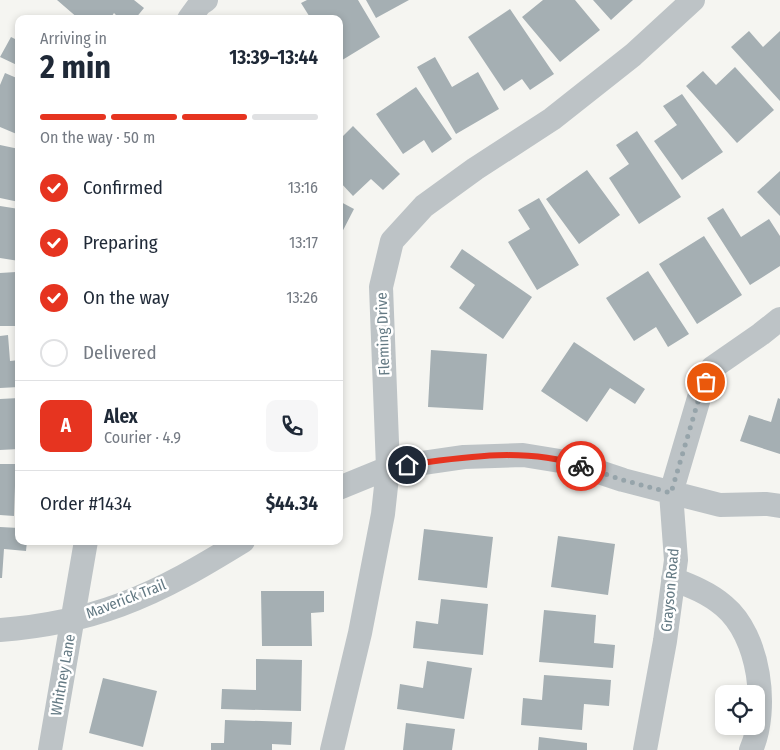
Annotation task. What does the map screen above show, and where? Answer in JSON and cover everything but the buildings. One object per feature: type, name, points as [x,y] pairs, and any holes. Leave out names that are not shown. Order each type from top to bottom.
[{"type":"street","points":[[192,15],[200,4],[206,0]]},
{"type":"street","name":"Fleming Drive","points":[[332,750],[360,633],[383,514],[388,468],[381,287],[392,240],[424,206],[475,169],[552,119],[633,55],[693,0]]},
{"type":"street","name":"Grayson Road","points":[[645,750],[665,641],[676,560],[671,493],[699,398],[712,368],[780,319]]},
{"type":"street","points":[[343,486],[388,468],[464,456],[523,456],[572,463],[623,480],[720,505],[767,504],[780,506]]},
{"type":"street","name":"Whitney Lane","points":[[50,750],[85,545]]},
{"type":"street","name":"Maverick Trail","points":[[0,630],[73,619],[120,605],[175,581],[236,545]]},
{"type":"street","points":[[673,579],[707,593],[726,607],[741,626],[756,661],[761,698],[756,738],[751,750]]},
{"type":"way so far","points":[[581,466],[671,493],[699,398],[706,382]]},
{"type":"route","points":[[407,465],[464,456],[523,456],[581,466]]}]
